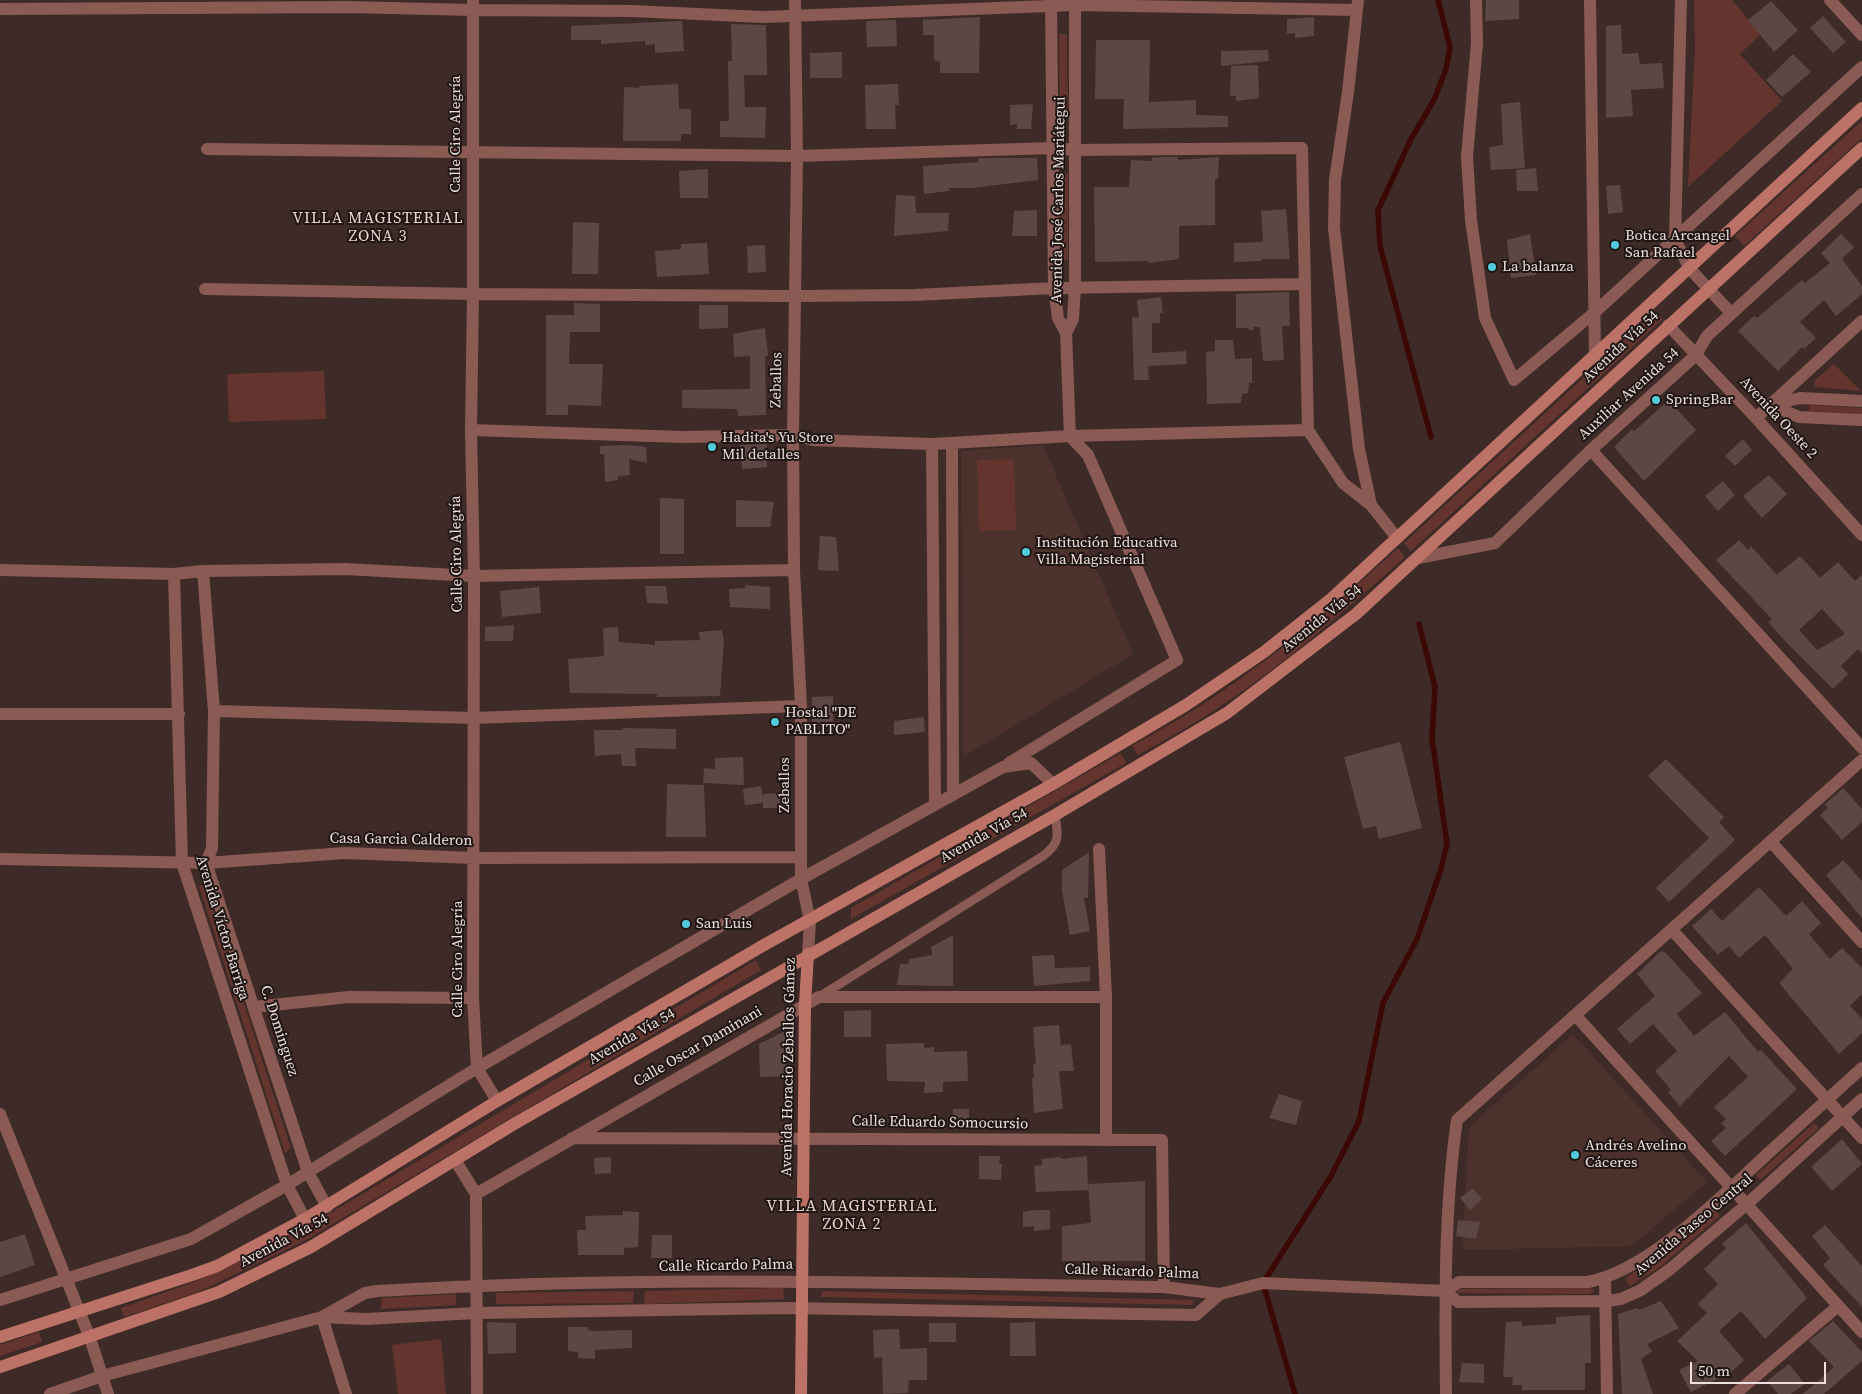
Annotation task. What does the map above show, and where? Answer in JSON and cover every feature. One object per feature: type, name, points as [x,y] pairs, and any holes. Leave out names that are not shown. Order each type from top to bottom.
[{"type":"main road","name":"Avenida Vía 54","points":[[0,1337],[217,1266],[327,1207],[498,1101],[764,945],[1053,784],[1186,705],[1264,652],[1332,599],[1862,108]]},
{"type":"main road","name":"Avenida Vía 54","points":[[0,1367],[90,1338],[219,1292],[312,1247],[455,1160],[808,954],[1055,815],[1227,713],[1356,614],[1862,148]]},
{"type":"main road","name":"Avenida Horacio Zeballos Gámez","points":[[801,1394],[805,1004],[808,954]]},
{"type":"street","name":"Zeballos","points":[[795,0],[797,156],[793,435],[794,570],[801,706],[800,880]]},
{"type":"street","points":[[1476,0],[1477,43],[1467,157],[1471,220],[1484,318],[1514,380],[1595,312],[1862,67]]},
{"type":"street","points":[[1590,0],[1595,312],[1594,357]]},
{"type":"street","points":[[1681,0],[1675,240],[1690,269],[1731,314]]},
{"type":"street","points":[[1830,0],[1862,35]]},
{"type":"street","points":[[0,9],[473,5],[795,17],[1075,3],[1357,5],[1348,92],[1335,180],[1334,228],[1359,449],[1371,505]]},
{"type":"street","name":"Avenida José Carlos Mariátegui","points":[[1066,333],[1073,319],[1075,288],[1075,3]]},
{"type":"street","name":"Avenida José Carlos Mariátegui","points":[[1051,4],[1054,288],[1058,318],[1066,333]]},
{"type":"street","name":"Calle Ciro Alegría","points":[[473,5],[473,294],[470,430],[474,576],[473,998],[477,1068],[498,1101]]},
{"type":"street","points":[[207,149],[797,156],[1053,148],[1076,150],[1302,148],[1308,430],[1343,483],[1371,505],[1398,538]]},
{"type":"street","name":"Auxiliar Avenida 54","points":[[1418,558],[1495,543],[1592,450],[1696,355],[1707,336],[1862,194]]},
{"type":"street","points":[[204,289],[473,294],[795,296],[915,295],[1054,288],[1304,284]]},
{"type":"street","points":[[1756,418],[1862,321]]},
{"type":"street","name":"Avenida Oeste 2","points":[[1668,325],[1756,418],[1862,535]]},
{"type":"street","points":[[0,1300],[191,1239],[287,1185],[477,1068],[800,880],[1003,767],[1177,660],[1088,455],[1070,436],[1066,333]]},
{"type":"street","points":[[1771,405],[1800,398],[1862,401]]},
{"type":"street","points":[[1771,405],[1799,417],[1862,420]]},
{"type":"street","points":[[470,430],[683,438],[793,435],[812,440],[932,444],[1070,436],[1308,430]]},
{"type":"street","points":[[952,443],[953,794]]},
{"type":"street","points":[[932,444],[935,804]]},
{"type":"street","points":[[1592,450],[1862,748]]},
{"type":"street","points":[[0,570],[174,574],[203,571],[344,570],[474,576],[794,570]]},
{"type":"street","name":"Avenida Víctor Barriga","points":[[203,571],[214,711],[212,848],[206,863]]},
{"type":"street","name":"Avenida Víctor Barriga","points":[[174,574],[182,863],[287,1185],[305,1219]]},
{"type":"street","points":[[214,711],[474,718],[801,706]]},
{"type":"street","points":[[0,714],[179,714]]},
{"type":"street","points":[[1446,1394],[1445,1291],[1453,1152],[1457,1120],[1862,760]]},
{"type":"street","points":[[1003,767],[1031,763],[1053,784]]},
{"type":"street","points":[[1772,842],[1862,942]]},
{"type":"street","points":[[1100,849],[1106,997],[1106,1140]]},
{"type":"street","name":"Casa Garcia Calderon","points":[[0,858],[206,863],[345,854],[474,858],[801,857]]},
{"type":"street","name":"C. Dominguez","points":[[206,863],[308,1172],[327,1207]]},
{"type":"street","name":"Avenida Horacio Zeballos Gámez","points":[[800,880],[810,921],[808,954]]},
{"type":"street","points":[[1672,930],[1862,1138]]},
{"type":"street","points":[[254,1006],[350,997],[473,998]]},
{"type":"street","name":"Calle Oscar Daminani","points":[[476,1194],[819,997],[1106,997]]},
{"type":"street","points":[[1576,1016],[1862,1332]]},
{"type":"street","name":"Avenida Paseo Central","points":[[1862,1068],[1730,1188],[1675,1235],[1637,1262],[1605,1279],[1588,1282],[1459,1282],[1445,1291],[1458,1302],[1607,1302],[1621,1299],[1641,1290],[1669,1270],[1746,1205],[1862,1100]]},
{"type":"street","points":[[0,1114],[5,1143],[67,1280],[90,1338],[108,1394]]},
{"type":"street","name":"Calle Eduardo Somocursio","points":[[572,1138],[1162,1140],[1164,1287]]},
{"type":"street","points":[[455,1160],[476,1194],[478,1394]]},
{"type":"street","points":[[1605,1279],[1607,1302],[1607,1394]]},
{"type":"street","name":"Calle Ricardo Palma","points":[[322,1317],[365,1293],[476,1286],[801,1282],[1164,1287],[1220,1294]]},
{"type":"street","points":[[1220,1294],[1263,1284],[1445,1291]]},
{"type":"street","name":"Calle Ricardo Palma","points":[[322,1317],[366,1319],[476,1313],[802,1308],[1196,1315],[1220,1294]]},
{"type":"street","points":[[1735,1394],[1838,1306]]},
{"type":"street","points":[[50,1394],[102,1376],[322,1317],[346,1394]]},
{"type":"lane","points":[[819,997],[1055,847],[1058,837],[1055,815]]},
{"type":"shaded area","points":[[1694,0],[1732,0],[1761,34],[1740,54],[1782,101],[1688,187],[1695,48]]},
{"type":"shaded area","points":[[1059,34],[1067,34],[1068,118],[1060,118]]},
{"type":"shaded area","points":[[1862,121],[1862,138],[1744,246],[1735,236]]},
{"type":"shaded area","points":[[1060,174],[1068,174],[1068,260],[1059,260]]},
{"type":"shaded area","points":[[1656,311],[1663,319],[1411,551],[1404,543]]},
{"type":"shaded area","points":[[1834,364],[1861,391],[1815,387],[1814,381]]},
{"type":"shaded area","points":[[324,371],[326,419],[229,422],[227,374]]},
{"type":"shaded area","points":[[1809,405],[1862,408],[1862,414],[1809,411]]},
{"type":"shaded area","name":"Institución Educativa Villa Magisterial","points":[[1043,445],[1133,654],[963,757],[961,451]]},
{"type":"shaded area","points":[[1014,459],[1016,530],[979,531],[977,460]]},
{"type":"shaded area","points":[[1398,548],[1405,557],[1290,656],[1207,715],[1138,755],[1132,746],[1236,682],[1330,608]]},
{"type":"shaded area","points":[[1121,753],[1126,763],[851,919],[851,908]]},
{"type":"shaded area","points":[[205,885],[291,1148],[285,1153],[199,886]]},
{"type":"shaded area","points":[[756,960],[761,970],[304,1241],[198,1292],[124,1317],[121,1308],[194,1282],[300,1231]]},
{"type":"shaded area","name":"Andrés Avelino Cáceres","points":[[1573,1034],[1707,1182],[1632,1246],[1462,1250],[1469,1127]]},
{"type":"shaded area","points":[[1814,1123],[1819,1128],[1760,1180],[1756,1175]]},
{"type":"shaded area","points":[[1716,1210],[1720,1216],[1661,1266],[1630,1286],[1625,1278],[1655,1259]]},
{"type":"shaded area","points":[[783,1288],[784,1299],[644,1304],[645,1291]]},
{"type":"shaded area","points":[[1590,1288],[1594,1291],[1590,1294],[1457,1293],[1457,1289]]},
{"type":"shaded area","points":[[634,1291],[633,1303],[496,1304],[496,1293]]},
{"type":"shaded area","points":[[822,1291],[1193,1300],[1193,1305],[821,1297]]},
{"type":"shaded area","points":[[456,1294],[456,1305],[381,1309],[382,1298]]},
{"type":"shaded area","points":[[39,1332],[42,1342],[0,1356],[0,1345]]},
{"type":"shaded area","points":[[441,1339],[446,1394],[398,1394],[392,1345]]},
{"type":"building","points":[[1486,0],[1519,0],[1519,19],[1485,21]]},
{"type":"building","points":[[1771,1],[1798,30],[1774,52],[1748,20]]},
{"type":"building","points":[[1823,16],[1846,42],[1833,53],[1810,28]]},
{"type":"building","points":[[980,17],[979,73],[940,73],[940,62],[934,60],[934,35],[923,35],[923,20]]},
{"type":"building","points":[[1314,17],[1314,36],[1295,38],[1295,33],[1287,34],[1287,19]]},
{"type":"building","points":[[896,20],[897,46],[867,47],[866,21]]},
{"type":"building","points":[[682,21],[684,51],[655,53],[655,44],[645,45],[645,41],[601,44],[601,40],[571,40],[571,26]]},
{"type":"building","points":[[731,24],[766,25],[767,75],[744,75],[745,107],[766,107],[765,138],[720,137],[720,121],[729,121],[728,61],[732,61]]},
{"type":"building","points":[[1621,25],[1622,54],[1638,53],[1640,64],[1662,63],[1664,88],[1631,90],[1633,116],[1606,118],[1606,26]]},
{"type":"building","points":[[1096,40],[1150,40],[1149,102],[1196,100],[1196,115],[1228,116],[1228,127],[1123,129],[1124,99],[1095,99]]},
{"type":"building","points":[[1268,50],[1269,61],[1221,66],[1221,51]]},
{"type":"building","points":[[842,52],[842,78],[810,78],[810,53]]},
{"type":"building","points":[[1793,54],[1811,72],[1782,97],[1766,80]]},
{"type":"building","points":[[1258,65],[1259,98],[1236,101],[1236,96],[1230,96],[1231,66]]},
{"type":"building","points":[[678,84],[679,109],[691,109],[691,134],[681,134],[681,141],[623,141],[624,87],[639,88],[639,86]]},
{"type":"building","points":[[898,84],[899,105],[895,105],[896,129],[866,129],[865,85]]},
{"type":"building","points":[[1520,102],[1525,168],[1491,170],[1489,147],[1503,145],[1501,104]]},
{"type":"building","points":[[1033,104],[1031,129],[1017,129],[1017,124],[1010,125],[1010,105]]},
{"type":"building","points":[[1178,157],[1178,160],[1219,157],[1218,179],[1215,179],[1215,225],[1179,226],[1179,259],[1148,263],[1149,261],[1095,262],[1094,187],[1129,187],[1131,160],[1152,161],[1152,158]]},
{"type":"building","points":[[978,158],[1037,158],[1038,180],[972,188],[949,188],[949,191],[924,194],[923,166],[978,162]]},
{"type":"building","points":[[1536,168],[1538,191],[1517,191],[1516,170]]},
{"type":"building","points":[[708,169],[708,198],[680,198],[679,171]]},
{"type":"building","points":[[1620,185],[1623,212],[1608,214],[1606,186]]},
{"type":"building","points":[[896,195],[915,196],[916,213],[949,213],[948,231],[894,236]]},
{"type":"building","points":[[1286,209],[1290,259],[1234,262],[1234,243],[1263,242],[1261,211]]},
{"type":"building","points":[[1037,210],[1037,236],[1012,236],[1014,211]]},
{"type":"building","points":[[573,222],[599,223],[598,274],[572,274]]},
{"type":"building","points":[[1530,234],[1536,275],[1511,278],[1507,240]]},
{"type":"building","points":[[1841,234],[1854,247],[1842,259],[1862,286],[1862,294],[1836,316],[1824,300],[1800,322],[1816,338],[1804,349],[1802,347],[1778,371],[1738,331],[1754,316],[1757,318],[1802,280],[1805,283],[1830,263],[1821,253]]},
{"type":"building","points":[[707,243],[709,274],[657,277],[655,251],[681,249],[681,244]]},
{"type":"building","points":[[765,245],[766,272],[748,273],[747,246]]},
{"type":"building","points":[[1289,292],[1290,326],[1282,326],[1284,360],[1263,361],[1260,327],[1254,327],[1254,330],[1236,328],[1236,294]]},
{"type":"building","points":[[1161,297],[1163,313],[1160,313],[1160,323],[1152,323],[1152,353],[1186,351],[1187,364],[1148,366],[1149,380],[1134,380],[1132,317],[1139,318],[1137,300]]},
{"type":"building","points":[[574,303],[600,304],[600,332],[570,332],[569,364],[603,364],[601,406],[568,405],[568,415],[546,415],[546,315],[574,315]]},
{"type":"building","points":[[699,305],[728,305],[728,328],[699,329]]},
{"type":"building","points":[[765,328],[768,355],[765,356],[766,415],[738,416],[737,409],[682,408],[682,390],[750,389],[750,356],[734,357],[733,334]]},
{"type":"building","points":[[1215,340],[1233,340],[1235,359],[1252,358],[1252,383],[1249,383],[1248,393],[1242,394],[1241,403],[1207,404],[1206,352],[1215,351]]},
{"type":"building","points":[[1669,400],[1696,430],[1644,481],[1614,447],[1632,429],[1634,431]]},
{"type":"building","points":[[1743,439],[1752,450],[1735,466],[1725,456]]},
{"type":"building","points":[[767,444],[767,467],[742,469],[740,445]]},
{"type":"building","points":[[629,445],[646,447],[647,463],[629,459],[630,475],[618,476],[618,480],[605,482],[604,454],[600,454],[600,446]]},
{"type":"building","points":[[1769,475],[1787,494],[1762,518],[1743,496]]},
{"type":"building","points":[[1723,481],[1735,495],[1718,511],[1705,496]]},
{"type":"building","points":[[660,498],[684,499],[684,554],[660,554]]},
{"type":"building","points":[[736,500],[774,502],[770,527],[736,527]]},
{"type":"building","points":[[820,536],[836,537],[839,571],[818,570]]},
{"type":"building","points":[[1739,540],[1748,550],[1751,546],[1777,575],[1800,556],[1820,578],[1838,562],[1855,581],[1862,575],[1862,653],[1858,649],[1841,666],[1848,674],[1833,689],[1786,642],[1768,622],[1772,619],[1716,560]],"holes":[[[1822,609],[1845,634],[1817,650],[1799,630]]]},
{"type":"building","points":[[745,585],[770,587],[770,609],[730,607],[729,589],[745,588]]},
{"type":"building","points":[[645,586],[666,586],[668,604],[647,603]]},
{"type":"building","points":[[539,587],[541,613],[502,617],[500,591]]},
{"type":"building","points":[[514,625],[513,641],[485,641],[485,627]]},
{"type":"building","points":[[618,627],[619,642],[655,645],[655,641],[700,640],[699,632],[722,630],[724,641],[720,696],[657,697],[657,694],[570,693],[568,659],[604,656],[603,628]]},
{"type":"building","points":[[833,696],[833,725],[812,726],[812,697]]},
{"type":"building","points":[[924,717],[925,732],[894,735],[894,721]]},
{"type":"building","points":[[623,728],[676,729],[676,749],[635,748],[636,766],[622,766],[621,754],[595,756],[594,730],[623,730]]},
{"type":"building","points":[[1400,742],[1422,828],[1379,839],[1376,826],[1363,829],[1344,757]]},
{"type":"building","points":[[743,757],[744,785],[703,783],[704,768],[715,769],[715,758]]},
{"type":"building","points":[[1666,759],[1724,817],[1719,822],[1735,840],[1669,902],[1656,888],[1709,838],[1648,776]]},
{"type":"building","points":[[667,784],[704,785],[706,837],[666,837]]},
{"type":"building","points":[[761,786],[763,800],[763,794],[785,793],[786,808],[763,808],[763,803],[745,805],[743,789]]},
{"type":"building","points":[[1843,788],[1862,809],[1862,822],[1842,840],[1820,815],[1828,808],[1825,804]]},
{"type":"building","points":[[1089,852],[1088,898],[1084,898],[1090,931],[1070,935],[1062,890],[1062,870]]},
{"type":"building","points":[[1843,860],[1862,881],[1862,918],[1826,875]]},
{"type":"building","points":[[1759,887],[1786,916],[1802,901],[1821,923],[1809,934],[1830,959],[1842,948],[1862,968],[1862,994],[1850,1006],[1862,1019],[1862,1033],[1839,1054],[1779,983],[1793,969],[1765,935],[1739,958],[1729,946],[1718,955],[1692,926],[1711,909],[1722,921]]},
{"type":"building","points":[[953,935],[953,986],[897,985],[900,964],[908,964],[910,959],[932,955],[931,947]]},
{"type":"building","points":[[1661,951],[1666,953],[1702,993],[1677,1014],[1694,1036],[1725,1012],[1758,1052],[1761,1050],[1797,1089],[1725,1156],[1711,1141],[1726,1128],[1721,1123],[1726,1119],[1714,1107],[1748,1077],[1729,1056],[1680,1106],[1668,1092],[1671,1090],[1655,1071],[1677,1051],[1653,1024],[1630,1044],[1617,1029],[1655,996],[1637,974]]},
{"type":"building","points":[[1054,955],[1055,968],[1090,967],[1090,981],[1034,986],[1032,956]]},
{"type":"building","points":[[871,1010],[871,1037],[844,1037],[844,1011]]},
{"type":"building","points":[[1059,1025],[1061,1045],[1071,1044],[1074,1071],[1059,1071],[1063,1109],[1034,1113],[1032,1078],[1034,1078],[1033,1064],[1036,1064],[1033,1027]]},
{"type":"building","points":[[785,1031],[786,1076],[760,1077],[759,1044]]},
{"type":"building","points":[[924,1043],[924,1048],[934,1047],[934,1052],[967,1051],[968,1081],[943,1082],[943,1092],[924,1093],[925,1082],[887,1081],[886,1044]]},
{"type":"building","points":[[1279,1094],[1302,1101],[1296,1125],[1269,1118]]},
{"type":"building","points":[[953,1109],[969,1109],[969,1124],[953,1124]]},
{"type":"building","points":[[1842,1139],[1862,1164],[1832,1191],[1811,1167]]},
{"type":"building","points":[[979,1156],[1000,1156],[999,1164],[1002,1164],[1001,1180],[979,1179]]},
{"type":"building","points":[[1087,1156],[1088,1190],[1036,1192],[1034,1166],[1042,1165],[1042,1159]]},
{"type":"building","points":[[611,1157],[611,1173],[595,1174],[594,1158]]},
{"type":"building","points":[[1145,1181],[1145,1261],[1062,1261],[1062,1226],[1091,1223],[1088,1184]]},
{"type":"building","points":[[1473,1188],[1482,1199],[1470,1210],[1460,1198]]},
{"type":"building","points":[[1050,1210],[1050,1229],[1034,1231],[1034,1226],[1023,1227],[1023,1212]]},
{"type":"building","points":[[623,1211],[639,1212],[638,1247],[624,1248],[624,1255],[578,1255],[577,1230],[586,1230],[585,1216],[623,1215]]},
{"type":"building","points":[[1458,1220],[1480,1222],[1476,1239],[1456,1236]]},
{"type":"building","points":[[1746,1223],[1807,1298],[1765,1339],[1741,1311],[1719,1331],[1744,1360],[1727,1376],[1725,1375],[1691,1392],[1679,1370],[1698,1361],[1677,1341],[1707,1313],[1698,1304],[1718,1284],[1704,1269],[1726,1248],[1722,1244]]},
{"type":"building","points":[[1825,1225],[1862,1266],[1862,1307],[1823,1265],[1830,1258],[1812,1236]]},
{"type":"building","points":[[25,1234],[35,1265],[0,1277],[0,1242]]},
{"type":"building","points":[[652,1235],[672,1235],[672,1258],[651,1258]]},
{"type":"building","points":[[1661,1301],[1679,1328],[1647,1344],[1652,1351],[1641,1359],[1653,1394],[1622,1394],[1618,1314],[1638,1308],[1639,1310]]},
{"type":"building","points":[[1590,1315],[1591,1363],[1585,1363],[1585,1390],[1522,1390],[1522,1385],[1512,1385],[1513,1377],[1503,1377],[1506,1322],[1522,1321],[1522,1326],[1556,1324],[1556,1317]]},
{"type":"building","points":[[1833,1321],[1862,1352],[1862,1361],[1824,1394],[1803,1394],[1834,1367],[1809,1341]]},
{"type":"building","points":[[487,1322],[516,1323],[516,1353],[488,1354]]},
{"type":"building","points":[[1035,1322],[1036,1356],[1010,1356],[1010,1323]]},
{"type":"building","points":[[929,1323],[956,1323],[956,1342],[929,1342]]},
{"type":"building","points":[[568,1327],[588,1327],[588,1330],[595,1331],[632,1330],[632,1348],[595,1350],[595,1359],[578,1358],[578,1352],[568,1351]]},
{"type":"building","points":[[899,1329],[900,1349],[927,1348],[927,1380],[909,1380],[908,1393],[883,1394],[882,1357],[874,1358],[873,1330]]},
{"type":"building","points":[[1462,1363],[1484,1364],[1484,1383],[1459,1382]]},
{"type":"building","points":[[1789,1364],[1805,1384],[1791,1394],[1778,1394],[1767,1381]]},
{"type":"waterway","points":[[1431,437],[1380,246],[1378,210],[1411,139],[1435,98],[1446,69],[1450,47],[1438,0]]},
{"type":"waterway","points":[[1295,1394],[1263,1283],[1331,1176],[1359,1121],[1383,1003],[1417,939],[1441,869],[1447,844],[1432,738],[1435,687],[1419,624]]},
{"type":"place","name":"Botica Arcangel San Rafael","points":[[1615,245]]},
{"type":"place","name":"La balanza","points":[[1492,267]]},
{"type":"place","name":"SpringBar","points":[[1656,400]]},
{"type":"place","name":"Hadita's Yu Store Mil detalles","points":[[712,447]]},
{"type":"place","name":"Institución Educativa Villa Magisterial","points":[[1026,552]]},
{"type":"place","name":"Hostal \"DE PABLITO\"","points":[[775,722]]},
{"type":"place","name":"San Luis","points":[[686,924]]},
{"type":"place","name":"Andrés Avelino Cáceres","points":[[1575,1155]]},
{"type":"district","name":"VILLA MAGISTERIAL ZONA 3","points":[[378,228]]},
{"type":"district","name":"VILLA MAGISTERIAL ZONA 2","points":[[852,1216]]}]
